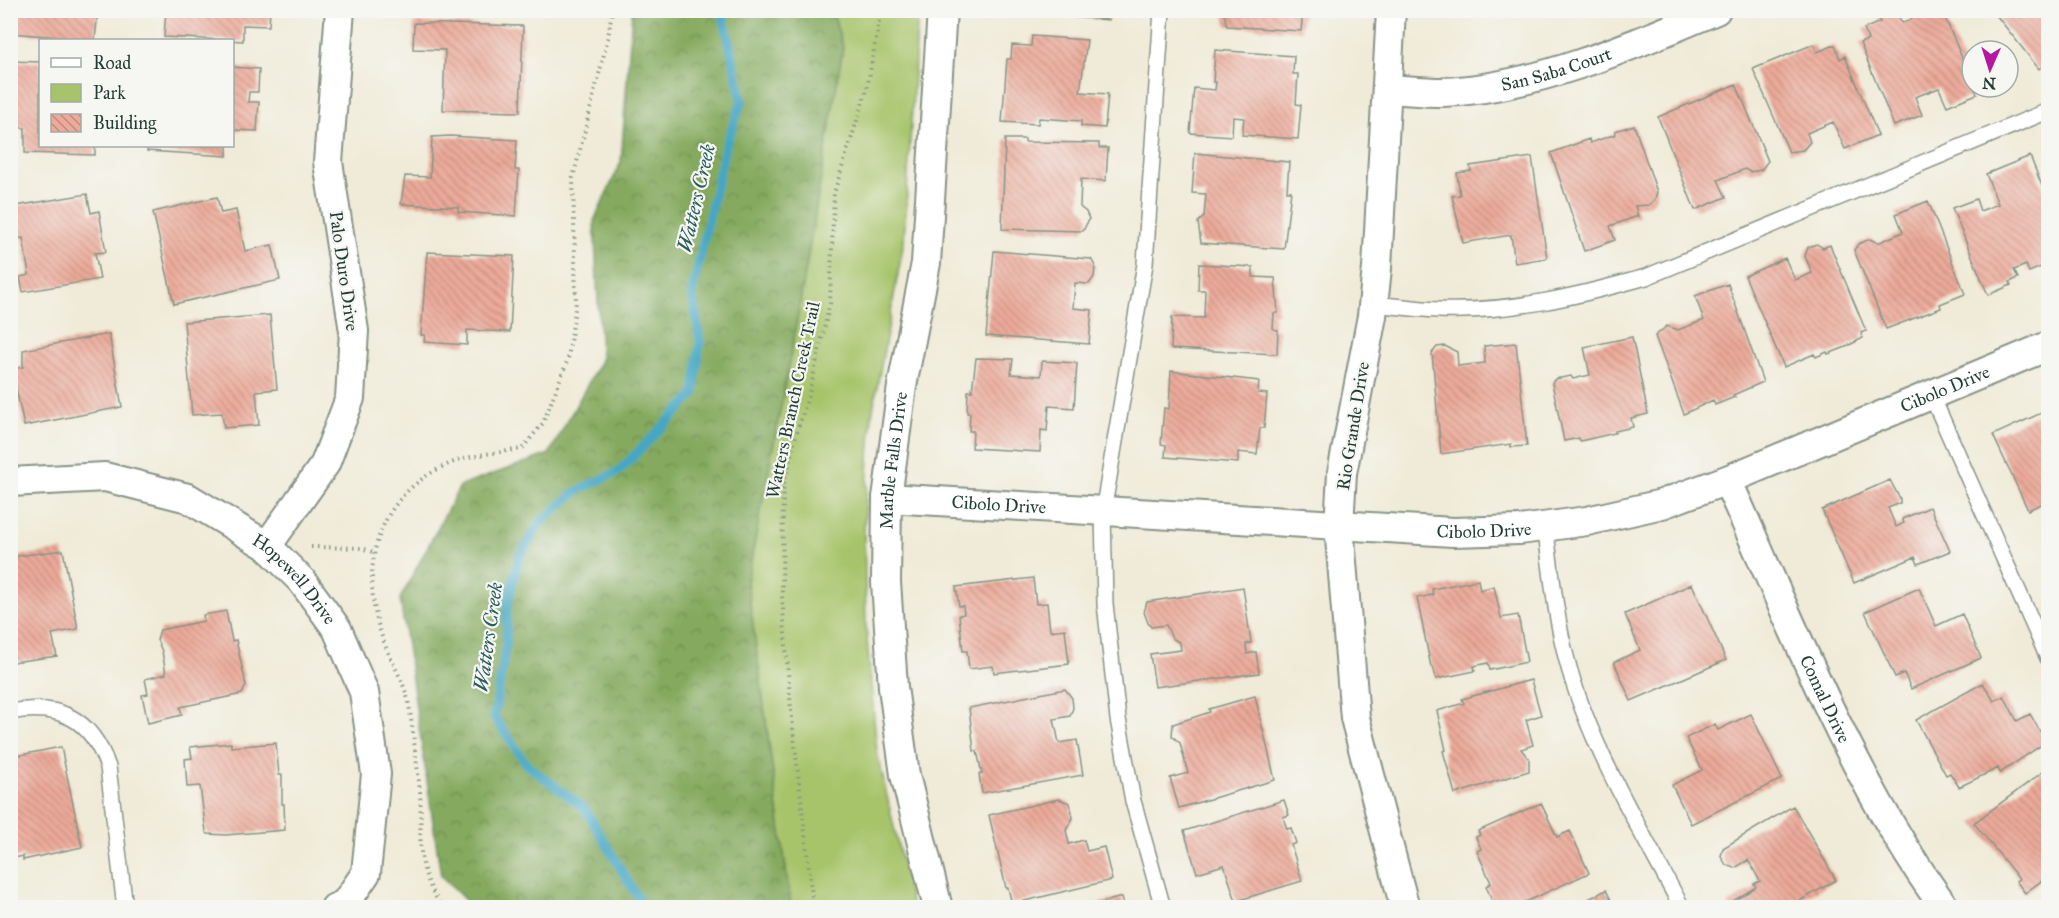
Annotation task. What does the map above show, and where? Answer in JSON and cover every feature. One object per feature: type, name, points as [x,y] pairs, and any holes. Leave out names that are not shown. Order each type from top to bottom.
[{"type":"street","name":"Palo Duro Drive","points":[[267,546],[325,464],[350,398],[354,331],[328,162],[340,10]]},
{"type":"street","name":"Marble Falls Drive","points":[[938,908],[905,775],[893,687],[886,582],[887,498],[902,386],[926,263],[942,10]]},
{"type":"street","name":"Rio Grande Drive","points":[[1391,10],[1388,89],[1373,304],[1342,474],[1340,526],[1355,718],[1405,908]]},
{"type":"street","name":"San Saba Court","points":[[1388,89],[1444,92],[1496,84],[1592,59],[1678,18],[1716,10]]},
{"type":"street","name":"Cibolo Drive","points":[[887,498],[1453,532],[1587,521],[1662,504],[1727,480],[2049,346]]},
{"type":"street","name":"Hopewell Drive","points":[[10,482],[105,477],[188,498],[267,546],[302,580],[337,629],[364,692],[376,774],[366,873],[345,904],[335,908]]},
{"type":"street","name":"Comal Drive","points":[[1727,480],[1855,761],[1921,875],[1945,908]]},
{"type":"lane","points":[[1162,10],[1145,264],[1103,512],[1105,604],[1118,719],[1133,801],[1163,908]]},
{"type":"lane","points":[[1373,304],[1439,310],[1494,308],[1538,303],[1616,286],[1646,277],[2049,111]]},
{"type":"lane","points":[[1931,394],[2049,658]]},
{"type":"lane","points":[[1545,526],[1563,646],[1582,704],[1620,790],[1682,908]]},
{"type":"lane","points":[[10,712],[48,709],[69,716],[87,728],[101,746],[108,767],[125,908]]},
{"type":"path","points":[[443,908],[423,869],[419,846],[420,792],[407,695],[380,628],[372,577],[376,553],[384,519],[408,489],[424,477],[460,460],[522,449],[543,423],[568,359],[576,302],[573,178],[608,38],[612,10]]},
{"type":"path","name":"Watters Branch Creek Trail","points":[[816,908],[812,896],[790,710],[782,596],[783,491],[830,303],[834,193],[867,89],[881,10]]},
{"type":"path","points":[[267,546],[362,548],[376,553]]},
{"type":"green space","points":[[632,11],[832,11],[843,47],[793,344],[747,581],[791,907],[472,907],[441,876],[400,599],[460,486],[549,454],[601,360],[594,221],[621,162]]},
{"type":"green space","points":[[832,11],[918,11],[904,241],[872,415],[864,530],[866,627],[877,752],[912,907],[791,907],[747,581],[793,344],[843,47]]},
{"type":"building","points":[[10,10],[98,11],[95,39],[10,33]]},
{"type":"building","points":[[166,10],[270,10],[269,26],[243,25],[243,41],[164,37]]},
{"type":"building","points":[[1018,10],[1059,10],[1059,16],[1017,13]]},
{"type":"building","points":[[1075,10],[1110,10],[1109,20],[1074,17]]},
{"type":"building","points":[[1223,10],[1303,10],[1301,31],[1227,26]]},
{"type":"building","points":[[1895,10],[1902,23],[1912,19],[1909,10],[1942,10],[1960,53],[1960,99],[1964,99],[1947,106],[1939,88],[1915,97],[1922,115],[1894,126],[1860,43],[1868,40],[1864,29],[1880,22],[1878,18]]},
{"type":"building","points":[[1992,10],[2048,10],[2048,61],[2039,69],[2020,45],[2020,39],[2015,39]]},
{"type":"building","points":[[414,23],[523,26],[520,112],[443,110],[445,50],[413,49]]},
{"type":"building","points":[[1032,36],[1087,40],[1080,92],[1108,94],[1105,128],[1081,126],[1081,121],[1039,118],[1038,124],[1002,122],[1007,59],[1011,59],[1012,45],[1031,46]]},
{"type":"building","points":[[1814,44],[1817,52],[1835,45],[1840,59],[1845,56],[1878,135],[1845,149],[1833,122],[1807,133],[1810,142],[1803,150],[1789,152],[1753,69]]},
{"type":"building","points":[[1215,50],[1294,56],[1293,74],[1298,74],[1296,104],[1301,105],[1298,139],[1242,135],[1244,118],[1233,117],[1232,136],[1190,133],[1194,88],[1215,90],[1216,82],[1213,82]]},
{"type":"building","points":[[10,61],[39,62],[39,147],[95,147],[95,155],[25,153],[25,128],[10,127],[10,107],[17,107],[17,92],[10,92]]},
{"type":"building","points":[[234,67],[259,69],[258,92],[249,92],[248,102],[259,102],[257,131],[234,130]]},
{"type":"building","points":[[1736,84],[1768,161],[1761,170],[1750,172],[1745,169],[1718,180],[1726,197],[1695,210],[1658,117]]},
{"type":"building","points":[[1634,125],[1657,192],[1655,199],[1649,205],[1635,206],[1638,216],[1610,226],[1615,240],[1584,251],[1551,153],[1589,139],[1590,143]]},
{"type":"building","points":[[432,137],[517,140],[515,170],[519,170],[516,216],[458,212],[458,207],[401,204],[405,176],[430,177]]},
{"type":"building","points":[[1005,139],[1025,139],[1025,142],[1099,143],[1099,148],[1108,148],[1106,181],[1081,179],[1080,207],[1089,219],[1083,231],[1002,229]]},
{"type":"building","points":[[148,147],[227,147],[227,156],[147,151]]},
{"type":"building","points":[[1195,153],[1289,162],[1287,191],[1291,191],[1284,249],[1201,243],[1198,222],[1204,217],[1206,194],[1192,193]]},
{"type":"building","points":[[2030,156],[2048,201],[2048,264],[2029,272],[2026,265],[2014,270],[2018,278],[2010,282],[2011,285],[1988,295],[1952,208],[1976,199],[1980,211],[1998,204],[1986,174]]},
{"type":"building","points":[[1532,157],[1547,258],[1515,263],[1511,235],[1463,243],[1452,196],[1460,195],[1457,173],[1471,171],[1470,166]]},
{"type":"building","points":[[87,194],[91,213],[99,211],[106,252],[95,253],[100,279],[23,292],[20,277],[29,275],[23,238],[10,240],[10,207]]},
{"type":"building","points":[[217,197],[221,213],[236,210],[245,251],[272,245],[280,280],[174,304],[153,212]]},
{"type":"building","points":[[1928,201],[1965,294],[1940,304],[1941,308],[1886,329],[1854,250],[1858,244],[1870,239],[1878,243],[1903,232],[1896,214]]},
{"type":"building","points":[[1817,244],[1823,248],[1830,245],[1866,331],[1861,333],[1863,338],[1846,347],[1816,357],[1814,354],[1784,367],[1745,276],[1785,258],[1795,280],[1812,273],[1805,256],[1808,247]]},
{"type":"building","points":[[994,251],[1091,259],[1095,266],[1094,277],[1089,284],[1075,283],[1073,308],[1092,310],[1089,344],[986,336]]},
{"type":"building","points":[[427,252],[514,256],[510,332],[467,330],[467,345],[424,342],[425,335],[421,335]]},
{"type":"building","points":[[1199,264],[1253,267],[1253,277],[1275,278],[1278,313],[1274,313],[1273,329],[1278,330],[1277,354],[1171,349],[1172,317],[1204,318],[1205,290],[1198,290]]},
{"type":"building","points":[[1728,284],[1763,382],[1733,395],[1735,397],[1715,405],[1713,400],[1684,414],[1655,336],[1667,326],[1678,330],[1704,320],[1695,296]]},
{"type":"building","points":[[270,315],[277,389],[256,391],[259,425],[224,428],[222,413],[192,415],[184,322]]},
{"type":"building","points":[[109,334],[122,407],[24,426],[12,369],[23,367],[23,350]]},
{"type":"building","points":[[1632,337],[1648,414],[1631,418],[1633,427],[1615,431],[1615,433],[1580,441],[1579,438],[1564,441],[1552,383],[1555,379],[1571,376],[1573,379],[1590,375],[1584,347]]},
{"type":"building","points":[[1516,343],[1527,446],[1511,447],[1511,444],[1441,454],[1432,353],[1437,347],[1445,346],[1457,352],[1458,366],[1485,363],[1484,346]]},
{"type":"building","points":[[976,358],[1013,359],[1011,374],[1041,376],[1042,361],[1077,363],[1074,408],[1049,406],[1047,431],[1041,430],[1040,452],[972,448],[973,431],[969,431],[970,413],[967,413],[968,391],[972,391]]},
{"type":"building","points":[[1171,371],[1259,381],[1258,393],[1267,394],[1264,428],[1260,428],[1257,454],[1238,452],[1238,463],[1165,457],[1166,445],[1161,444],[1164,408],[1169,409]]},
{"type":"building","points":[[2048,410],[2048,501],[2028,510],[1993,435]]},
{"type":"building","points":[[1890,480],[1900,499],[1900,503],[1888,508],[1896,527],[1904,523],[1902,519],[1930,507],[1950,551],[1918,564],[1915,557],[1854,583],[1822,510]]},
{"type":"building","points":[[63,550],[78,629],[52,634],[57,656],[13,662],[10,655],[10,557]]},
{"type":"building","points":[[1033,578],[1036,604],[1047,603],[1050,631],[1065,629],[1069,664],[994,673],[993,666],[969,669],[967,651],[963,651],[959,615],[964,614],[963,606],[959,606],[956,587]]},
{"type":"building","points":[[1478,580],[1480,590],[1494,586],[1501,618],[1518,615],[1527,662],[1490,670],[1488,663],[1474,666],[1475,671],[1436,679],[1433,667],[1431,667],[1417,598],[1433,595],[1432,589]]},
{"type":"building","points":[[1692,584],[1726,660],[1631,701],[1614,662],[1640,650],[1625,614]]},
{"type":"building","points":[[1243,587],[1251,643],[1246,644],[1247,654],[1256,652],[1259,673],[1155,687],[1150,654],[1181,650],[1180,643],[1172,638],[1166,625],[1151,627],[1148,623],[1144,612],[1147,602]]},
{"type":"building","points":[[1919,588],[1936,626],[1962,614],[1981,658],[1911,689],[1904,673],[1895,677],[1865,612]]},
{"type":"building","points":[[226,611],[232,641],[236,640],[246,685],[242,694],[180,707],[182,715],[148,723],[142,695],[148,694],[145,679],[166,674],[162,651],[157,640],[160,630],[204,621],[203,615]]},
{"type":"building","points":[[1531,680],[1541,715],[1526,720],[1533,745],[1521,749],[1529,759],[1529,771],[1455,794],[1443,751],[1446,750],[1437,711],[1464,703],[1462,699]]},
{"type":"building","points":[[1983,683],[1994,701],[2004,696],[2017,721],[2030,714],[2046,742],[2000,773],[1998,768],[1959,787],[1950,773],[1946,775],[1916,720]]},
{"type":"building","points":[[1065,689],[1072,698],[1073,708],[1070,716],[1054,719],[1059,743],[1077,740],[1083,775],[982,793],[979,774],[982,774],[977,751],[974,751],[969,708]]},
{"type":"building","points":[[1255,696],[1275,780],[1179,808],[1170,778],[1188,773],[1180,743],[1172,736],[1173,724],[1210,712],[1209,709]]},
{"type":"building","points":[[1751,714],[1782,779],[1691,824],[1672,785],[1702,770],[1686,738],[1715,724],[1718,730]]},
{"type":"building","points":[[231,743],[231,747],[276,743],[279,775],[282,775],[285,830],[226,835],[206,832],[200,786],[187,787],[185,759],[192,758],[190,747]]},
{"type":"building","points":[[61,747],[82,847],[23,860],[23,856],[10,859],[10,757]]},
{"type":"building","points":[[2048,768],[2048,876],[2025,893],[2016,881],[2019,879],[1974,823]]},
{"type":"building","points":[[1059,799],[1070,803],[1073,818],[1066,830],[1069,844],[1084,840],[1087,851],[1104,847],[1112,880],[1012,904],[1008,888],[1006,888],[989,815]]},
{"type":"building","points":[[1284,800],[1289,815],[1283,817],[1287,829],[1291,828],[1296,843],[1291,845],[1302,881],[1236,901],[1224,865],[1197,873],[1184,831]]},
{"type":"building","points":[[1541,803],[1557,837],[1570,831],[1589,873],[1512,908],[1495,908],[1486,886],[1491,883],[1477,851],[1481,849],[1476,837],[1480,835],[1478,831]]},
{"type":"building","points":[[1793,806],[1836,880],[1788,908],[1730,908],[1728,904],[1756,887],[1754,884],[1760,881],[1748,860],[1735,868],[1726,865],[1721,856],[1723,848]]},
{"type":"building","points":[[1606,890],[1615,908],[1571,908]]},
{"type":"building","points":[[1122,897],[1125,908],[1085,908],[1085,907]]},
{"type":"waterway","name":"Watters Creek","points":[[644,908],[585,809],[527,765],[494,717],[506,645],[507,607],[519,557],[541,522],[577,491],[619,471],[694,395],[700,341],[692,292],[725,147],[742,101],[722,10]]}]
